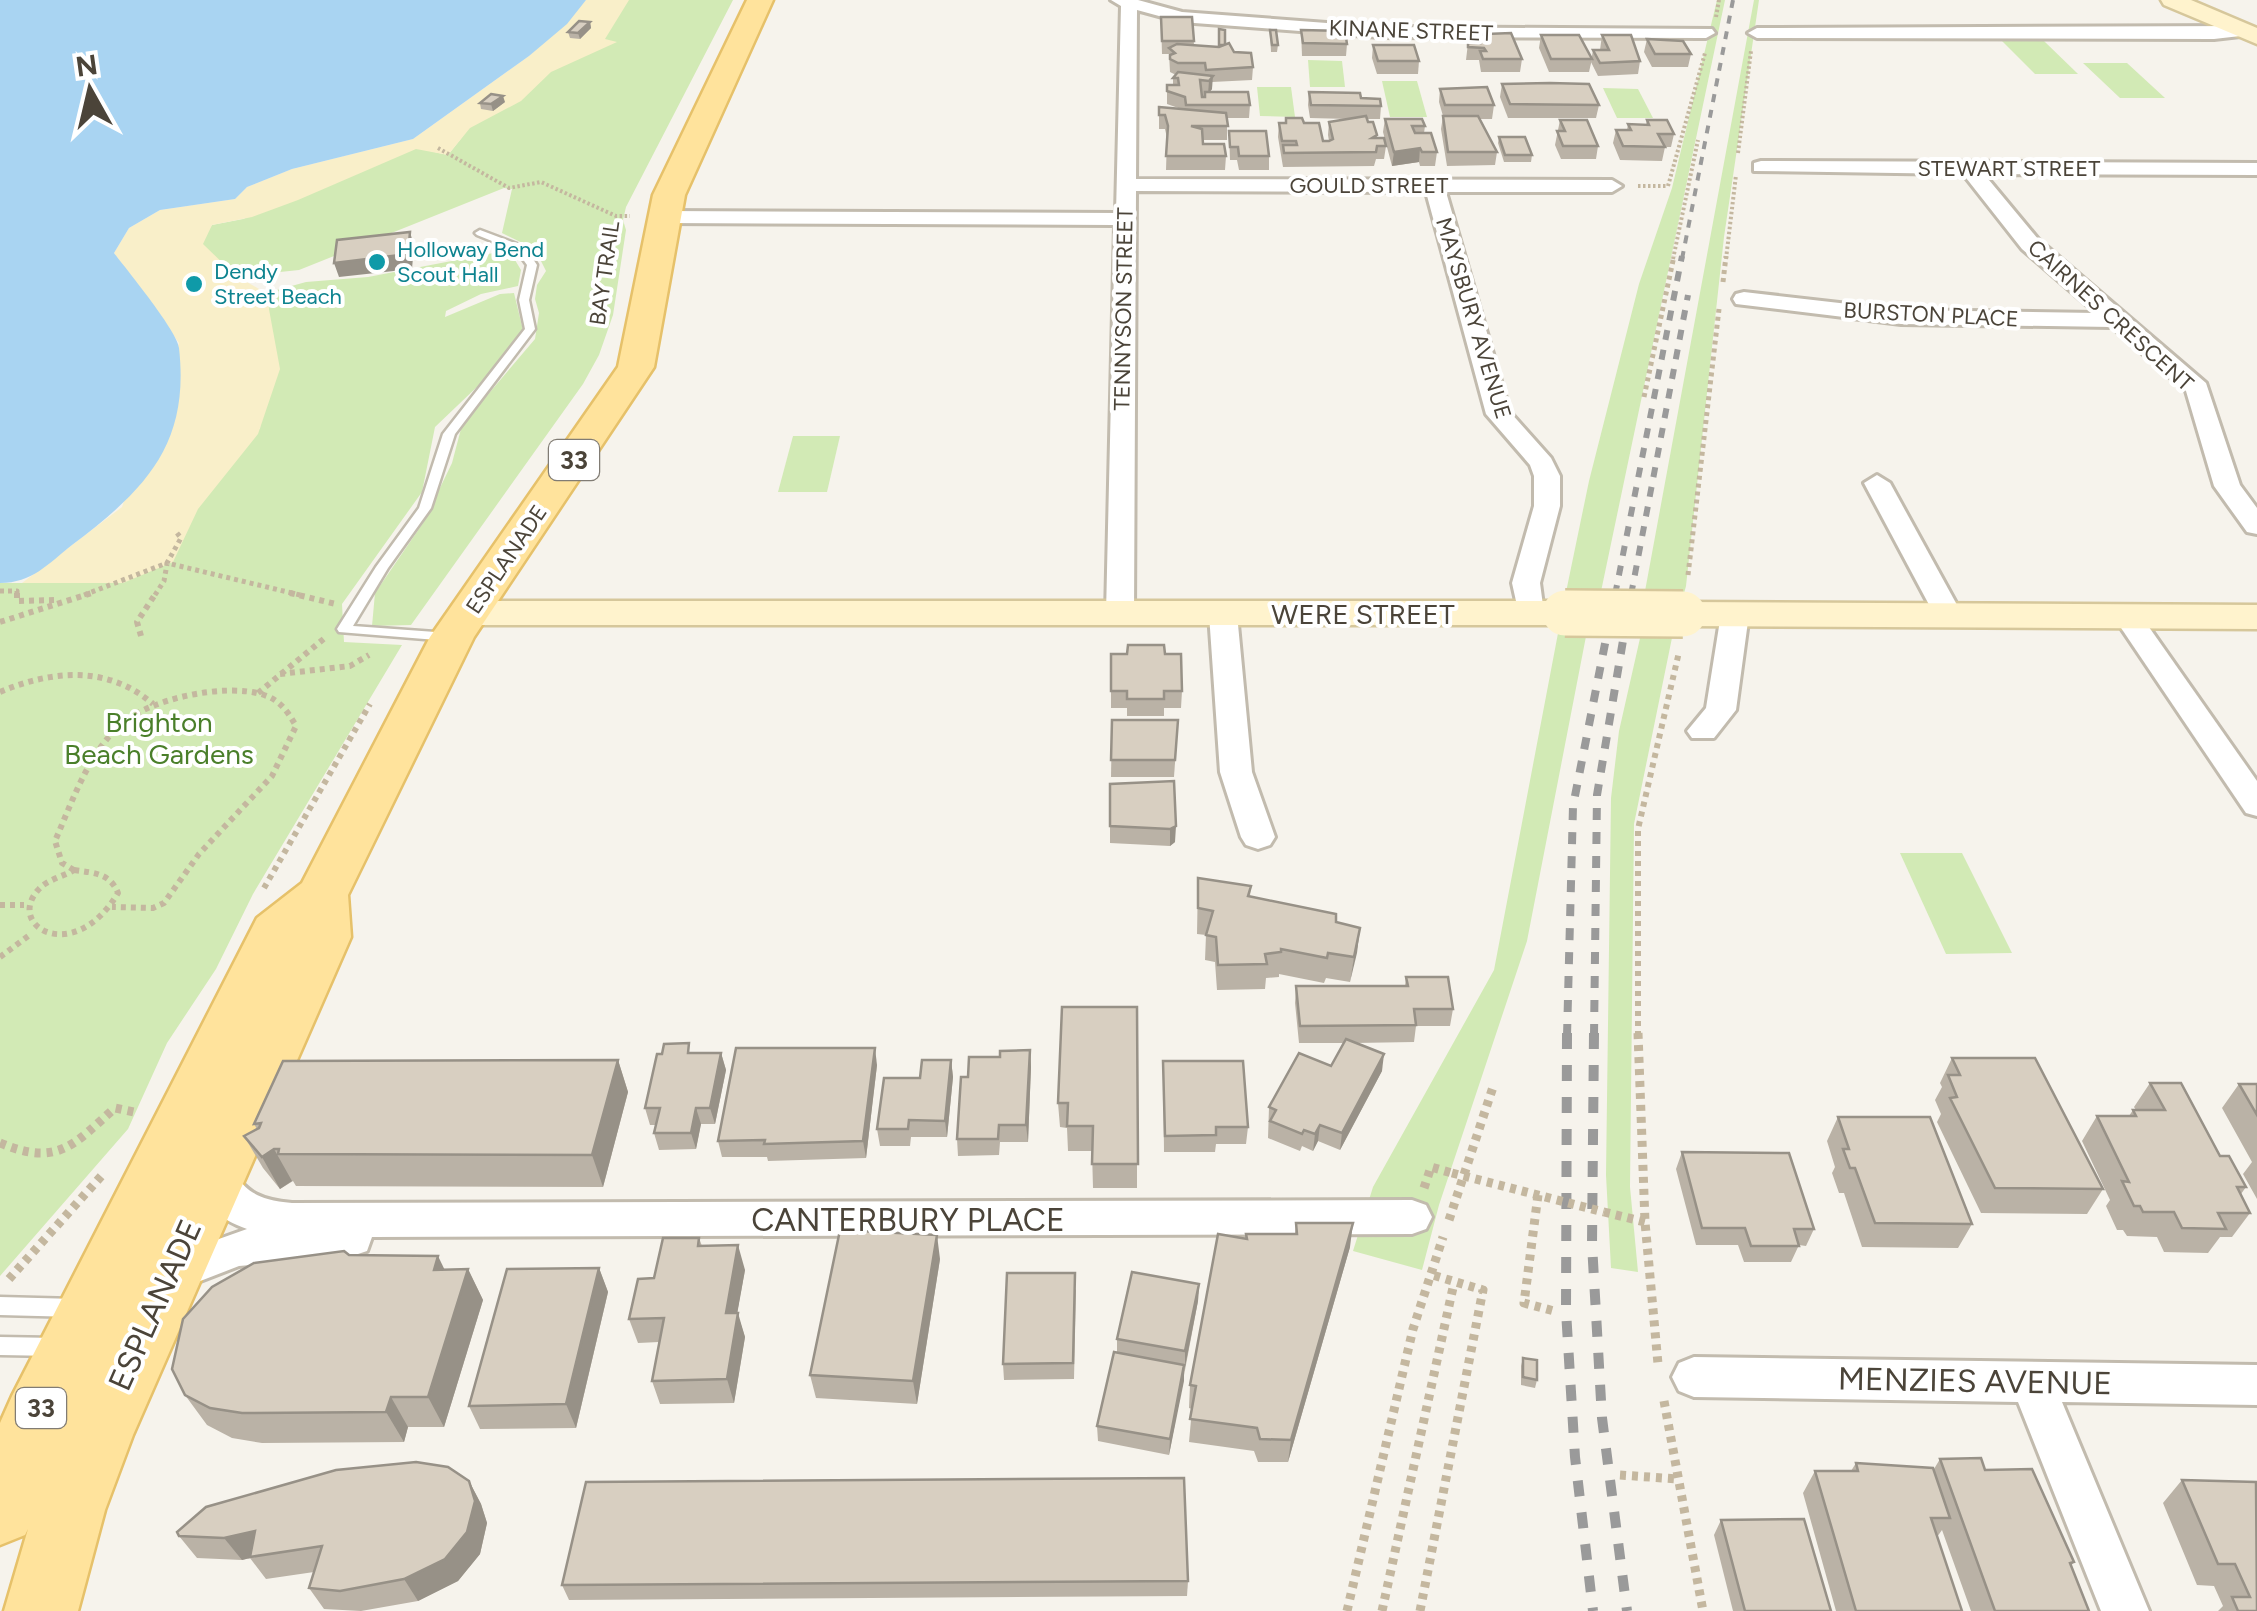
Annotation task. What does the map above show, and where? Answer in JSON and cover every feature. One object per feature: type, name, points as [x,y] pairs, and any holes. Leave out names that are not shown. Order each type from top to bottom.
[{"type":"main road","name":"ESPLANADE","points":[[41,1611],[35,1510],[123,1318],[276,932],[322,894],[461,625],[636,368],[642,352],[639,216],[683,160],[760,0]]},
{"type":"main road","name":"ESPLANADE","points":[[123,1318],[212,1179],[324,937],[322,894]]},
{"type":"main road","points":[[0,1542],[35,1510]]},
{"type":"street","points":[[2172,0],[2246,29]]},
{"type":"street","name":"KINANE STREET","points":[[1124,2],[1181,17],[1380,32],[1708,38]]},
{"type":"street","name":"TENNYSON STREET","points":[[1120,614],[1126,185],[1124,2]]},
{"type":"street","points":[[1755,36],[2214,34],[2246,29]]},
{"type":"street","name":"STEWART STREET","points":[[1761,167],[2257,169]]},
{"type":"street","name":"CAIRNES CRESCENT","points":[[1969,168],[2030,244],[2197,388],[2227,486],[2257,526]]},
{"type":"street","name":"GOULD STREET","points":[[1126,185],[1612,186]]},
{"type":"street","name":"MAYSBURY AVENUE","points":[[1434,186],[1498,414],[1542,463],[1547,476],[1547,506],[1526,583],[1547,613]]},
{"type":"street","points":[[639,216],[1124,219]]},
{"type":"street","name":"BURSTON PLACE","points":[[1744,298],[1901,317],[2118,320]]},
{"type":"street","points":[[1877,483],[1948,614]]},
{"type":"street","name":"WERE STREET","points":[[461,625],[1120,614],[2257,617]]},
{"type":"street","points":[[1224,614],[1236,772],[1258,837]]},
{"type":"street","points":[[1703,731],[1721,710],[1734,614]]},
{"type":"street","points":[[2127,616],[2257,805]]},
{"type":"street","name":"CANTERBURY PLACE","points":[[212,1179],[230,1204],[256,1217],[404,1222],[1416,1208]]},
{"type":"street","name":"CANTERBURY PLACE","points":[[123,1318],[230,1249],[338,1241],[404,1222]]},
{"type":"street","name":"MENZIES AVENUE","points":[[1671,1376],[2257,1385]]},
{"type":"street","points":[[2032,1382],[2125,1611]]},
{"type":"lane","points":[[461,625],[401,634],[344,629],[425,508],[449,434],[530,329],[524,300],[534,267],[521,250],[480,233]]},
{"type":"lane","points":[[0,1306],[123,1318]]},
{"type":"lane","points":[[0,1346],[123,1318]]},
{"type":"path","points":[[1612,186],[1668,186],[1719,0]]},
{"type":"path","points":[[1738,157],[1755,36]]},
{"type":"path","points":[[1644,396],[1698,140]]},
{"type":"path","points":[[438,148],[468,167],[503,178],[509,188],[541,182],[616,216],[639,216]]},
{"type":"path","points":[[1703,1611],[1678,1479],[1671,1376],[1645,1222],[1637,998],[1638,829],[1678,658],[1737,167]]},
{"type":"path","points":[[141,636],[137,622],[164,581],[167,563],[181,538],[178,532]]},
{"type":"path","points":[[0,622],[123,583],[167,563],[356,609]]},
{"type":"path","points":[[0,591],[17,592],[17,600],[61,600]]},
{"type":"path","points":[[258,693],[324,637],[364,637],[375,632]]},
{"type":"path","points":[[279,674],[350,666],[401,634]]},
{"type":"path","points":[[0,692],[51,678],[95,674],[140,693],[153,704]]},
{"type":"path","points":[[74,870],[38,890],[24,905],[20,917],[31,933],[50,936],[74,932],[97,921],[112,907],[118,892],[114,880],[62,863],[55,841],[84,777],[120,725],[153,704],[218,691],[258,693],[282,706],[296,726],[283,761],[266,787],[211,841],[164,902],[152,908],[112,907]]},
{"type":"path","points":[[0,905],[24,905]]},
{"type":"path","points":[[0,957],[31,933]]},
{"type":"path","points":[[1347,1611],[1429,1274],[1494,1084]]},
{"type":"path","points":[[0,1142],[18,1152],[53,1154],[81,1142],[116,1108],[142,1113]]},
{"type":"path","points":[[1416,1208],[1432,1167],[1645,1222]]},
{"type":"path","points":[[1538,1195],[1524,1303],[1554,1310]]},
{"type":"path","points":[[1420,1611],[1483,1290],[1429,1274]]},
{"type":"path","points":[[1382,1611],[1454,1283]]},
{"type":"path","points":[[1620,1475],[1678,1479]]},
{"type":"green space","points":[[628,0],[733,0],[626,207],[613,315],[599,355],[583,384],[411,625],[372,626],[375,593],[423,523],[452,463],[462,425],[535,339],[539,313],[537,285],[546,271],[535,249],[502,233],[512,189],[504,188],[299,270],[234,277],[198,244],[212,225],[243,219],[416,148],[448,155],[463,136],[436,147],[604,24]]},
{"type":"green space","points":[[1717,0],[1725,0],[1599,601],[1565,597],[1589,481],[1639,284],[1672,188]]},
{"type":"green space","points":[[1754,0],[1759,0],[1724,237],[1686,586],[1682,601],[1643,602]]},
{"type":"green space","points":[[2002,41],[2044,41],[2078,74],[2035,74]]},
{"type":"green space","points":[[1308,60],[1342,61],[1345,87],[1310,87]]},
{"type":"green space","points":[[2083,63],[2127,63],[2165,98],[2120,98]]},
{"type":"green space","points":[[1382,81],[1417,81],[1427,117],[1390,117]]},
{"type":"green space","points":[[1257,87],[1291,87],[1295,117],[1260,116]]},
{"type":"green space","points":[[1603,88],[1638,89],[1653,118],[1617,118]]},
{"type":"green space","name":"Brighton Beach Gardens","points":[[509,250],[521,270],[518,286],[481,294],[446,311],[445,317],[500,294],[514,293],[523,330],[479,385],[435,427],[422,492],[342,604],[344,642],[402,645],[253,894],[216,969],[167,1043],[128,1129],[0,1276],[0,583],[123,583],[168,553],[250,430],[260,429],[269,311],[266,293],[306,282],[368,277]]},
{"type":"green space","points":[[793,436],[840,436],[827,492],[778,492]]},
{"type":"green space","points":[[1643,625],[1674,628],[1634,824],[1630,1187],[1638,1272],[1611,1268],[1606,1175],[1611,798],[1619,731]]},
{"type":"green space","points":[[1588,626],[1527,941],[1439,1205],[1422,1270],[1353,1251],[1373,1187],[1494,970],[1559,628]]},
{"type":"green space","points":[[1900,853],[1962,853],[2012,953],[1946,954]]},
{"type":"sand","name":"Dendy Street Beach","points":[[586,0],[629,0],[605,39],[617,42],[551,72],[521,101],[470,128],[448,155],[416,149],[298,200],[252,217],[212,225],[203,244],[235,275],[266,293],[280,369],[258,434],[198,509],[173,562],[123,583],[22,583],[122,507],[179,343],[114,253],[129,228],[160,210],[235,199],[247,187],[292,169],[413,139],[529,56]]},
{"type":"water","points":[[0,0],[586,0],[567,24],[529,56],[413,139],[292,169],[247,187],[235,199],[160,210],[129,228],[114,253],[161,315],[179,348],[181,382],[169,438],[141,484],[98,525],[39,571],[21,580],[0,583]]},
{"type":"building","points":[[1161,17],[1192,17],[1194,41],[1162,41]]},
{"type":"building","points":[[579,21],[590,22],[578,33],[568,32]]},
{"type":"building","points":[[1219,29],[1225,30],[1225,45],[1219,45]]},
{"type":"building","points":[[1270,30],[1276,30],[1278,45],[1272,45]]},
{"type":"building","points":[[1301,30],[1345,31],[1347,44],[1303,43]]},
{"type":"building","points":[[1511,33],[1522,59],[1483,59],[1480,51],[1486,51],[1484,48],[1468,47],[1468,43],[1480,43],[1477,36]]},
{"type":"building","points":[[1541,35],[1579,35],[1592,59],[1551,59]]},
{"type":"building","points":[[1602,35],[1631,35],[1640,61],[1600,63],[1593,50],[1609,50]]},
{"type":"building","points":[[1647,39],[1683,41],[1691,54],[1655,54]]},
{"type":"building","points":[[1229,43],[1234,52],[1251,53],[1253,67],[1206,70],[1205,63],[1178,63],[1170,59],[1175,53],[1169,48],[1177,44],[1219,47]]},
{"type":"building","points":[[1373,45],[1414,45],[1419,61],[1378,61]]},
{"type":"building","points":[[1178,72],[1213,76],[1209,81],[1200,80],[1202,97],[1205,92],[1248,92],[1250,105],[1186,105],[1185,97],[1167,91],[1167,85],[1179,85],[1178,78],[1173,78]]},
{"type":"building","points":[[1502,84],[1589,84],[1599,105],[1510,104]]},
{"type":"building","points":[[1487,87],[1494,105],[1445,105],[1440,89]]},
{"type":"building","points":[[1309,92],[1360,93],[1361,98],[1380,99],[1381,106],[1311,105]]},
{"type":"building","points":[[491,94],[503,96],[491,104],[480,103]]},
{"type":"building","points":[[1159,107],[1226,113],[1228,126],[1191,126],[1202,129],[1203,144],[1224,144],[1226,156],[1166,156],[1168,126],[1165,115],[1159,115]]},
{"type":"building","points":[[1366,116],[1368,122],[1373,122],[1377,135],[1372,138],[1384,138],[1386,146],[1377,146],[1376,152],[1284,153],[1283,145],[1297,145],[1296,141],[1282,141],[1279,123],[1286,123],[1286,118],[1319,123],[1323,141],[1329,141],[1333,139],[1329,122]]},
{"type":"building","points":[[1443,116],[1478,116],[1497,152],[1448,152]]},
{"type":"building","points":[[1385,119],[1422,119],[1425,126],[1412,126],[1415,133],[1431,133],[1437,152],[1422,152],[1420,148],[1394,152]]},
{"type":"building","points":[[1560,120],[1587,120],[1598,146],[1563,146],[1557,131],[1565,131]]},
{"type":"building","points":[[1647,120],[1667,120],[1674,134],[1658,134],[1665,147],[1623,146],[1616,130],[1631,130],[1628,124],[1649,125]]},
{"type":"building","points":[[1229,131],[1266,131],[1269,156],[1239,156],[1238,147],[1230,147]]},
{"type":"building","points":[[1499,137],[1525,137],[1532,155],[1505,155]]},
{"type":"building","points":[[410,232],[408,254],[334,263],[337,240]]},
{"type":"building","points":[[1128,645],[1164,645],[1165,654],[1181,654],[1182,691],[1164,691],[1164,699],[1127,699],[1127,691],[1111,691],[1111,654],[1127,654]]},
{"type":"building","points":[[1112,720],[1178,720],[1175,760],[1111,760]]},
{"type":"building","points":[[1174,781],[1176,826],[1110,826],[1110,784]]},
{"type":"building","points":[[1198,878],[1251,886],[1248,896],[1336,914],[1336,922],[1360,928],[1354,957],[1328,953],[1327,958],[1281,949],[1265,954],[1267,964],[1218,965],[1216,937],[1206,935],[1213,911],[1198,908]]},
{"type":"building","points":[[1406,977],[1448,977],[1453,1009],[1414,1009],[1416,1025],[1300,1026],[1296,986],[1408,986]]},
{"type":"building","points":[[1062,1007],[1137,1007],[1138,1164],[1092,1164],[1093,1126],[1067,1126],[1068,1103],[1058,1103]]},
{"type":"building","points":[[1346,1039],[1384,1054],[1342,1133],[1320,1125],[1315,1134],[1304,1130],[1302,1134],[1270,1121],[1276,1110],[1269,1107],[1299,1053],[1331,1066]]},
{"type":"building","points":[[689,1043],[688,1053],[721,1053],[710,1108],[696,1108],[691,1133],[654,1133],[660,1108],[645,1108],[657,1054],[662,1054],[664,1044]]},
{"type":"building","points":[[736,1048],[875,1048],[863,1141],[718,1141]]},
{"type":"building","points":[[1030,1050],[1026,1125],[999,1125],[998,1139],[957,1139],[961,1077],[968,1077],[969,1057],[1000,1057],[1000,1051]]},
{"type":"building","points":[[1952,1058],[2035,1058],[2103,1189],[1995,1188],[1950,1098],[1957,1097],[1948,1075],[1960,1075]]},
{"type":"building","points":[[618,1060],[592,1155],[278,1154],[279,1149],[274,1149],[262,1157],[244,1136],[259,1128],[261,1123],[254,1124],[283,1061]]},
{"type":"building","points":[[922,1060],[951,1060],[945,1121],[909,1120],[908,1129],[877,1129],[884,1078],[920,1078]]},
{"type":"building","points":[[1163,1061],[1243,1061],[1248,1127],[1216,1127],[1216,1135],[1165,1136]]},
{"type":"building","points":[[2150,1083],[2181,1083],[2220,1156],[2229,1156],[2246,1187],[2237,1187],[2250,1213],[2218,1213],[2226,1229],[2182,1228],[2174,1212],[2143,1212],[2140,1206],[2134,1206],[2122,1181],[2129,1182],[2097,1116],[2136,1116],[2133,1110],[2165,1110]]},
{"type":"building","points":[[2239,1084],[2257,1084],[2257,1115]]},
{"type":"building","points":[[1838,1117],[1930,1117],[1972,1224],[1875,1223],[1855,1168],[1850,1168],[1843,1149],[1849,1149]]},
{"type":"building","points":[[1682,1152],[1789,1153],[1814,1229],[1794,1229],[1799,1246],[1751,1246],[1745,1228],[1702,1228]]},
{"type":"building","points":[[1296,1223],[1353,1223],[1291,1440],[1260,1439],[1257,1428],[1190,1419],[1196,1386],[1190,1385],[1218,1234],[1247,1239],[1246,1234],[1297,1234]]},
{"type":"building","points":[[840,1230],[937,1235],[913,1381],[810,1375]]},
{"type":"building","points":[[663,1238],[699,1238],[698,1246],[738,1245],[726,1313],[738,1313],[727,1379],[652,1381],[664,1318],[629,1319],[638,1279],[654,1278]]},
{"type":"building","points":[[344,1251],[349,1255],[438,1256],[434,1270],[468,1269],[428,1397],[391,1397],[386,1412],[242,1413],[210,1408],[185,1395],[172,1369],[183,1319],[212,1287],[254,1263]]},
{"type":"building","points":[[599,1268],[566,1404],[469,1406],[507,1269]]},
{"type":"building","points":[[1132,1272],[1199,1284],[1185,1351],[1117,1339]]},
{"type":"building","points":[[1007,1273],[1075,1273],[1073,1363],[1003,1364]]},
{"type":"building","points":[[1114,1352],[1184,1365],[1170,1439],[1097,1426]]},
{"type":"building","points":[[1523,1358],[1537,1360],[1537,1380],[1523,1377]]},
{"type":"building","points":[[1981,1458],[1985,1470],[2032,1469],[2074,1562],[2070,1563],[2089,1611],[1995,1611],[1940,1459]]},
{"type":"building","points":[[416,1462],[448,1467],[469,1481],[475,1501],[467,1532],[445,1559],[404,1579],[340,1591],[309,1588],[322,1546],[250,1557],[255,1531],[224,1538],[179,1536],[177,1532],[206,1507],[336,1470]]},
{"type":"building","points":[[1856,1463],[1933,1468],[1950,1518],[1931,1518],[1962,1611],[1856,1611],[1815,1471],[1858,1471]]},
{"type":"building","points":[[1184,1478],[1188,1581],[562,1585],[586,1482]]},
{"type":"building","points":[[2182,1480],[2256,1482],[2257,1611],[2238,1611],[2232,1597],[2250,1597],[2235,1564],[2218,1564]]},
{"type":"building","points":[[1804,1519],[1831,1611],[1745,1611],[1721,1520]]},
{"type":"railway","points":[[1682,259],[1733,0]]},
{"type":"railway","points":[[1615,595],[1682,256]]},
{"type":"railway","points":[[1631,595],[1688,295]]},
{"type":"railway","points":[[1567,1036],[1573,806],[1615,593]]},
{"type":"railway","points":[[1594,1036],[1597,795],[1631,593]]},
{"type":"railway","points":[[1567,1033],[1566,1311],[1575,1457],[1593,1611]]},
{"type":"railway","points":[[1594,1033],[1592,1244],[1602,1418],[1627,1611]]},
{"type":"place","name":"Holloway Bend Scout Hall","points":[[377,262]]},
{"type":"place","name":"Dendy Street Beach","points":[[194,284]]}]
